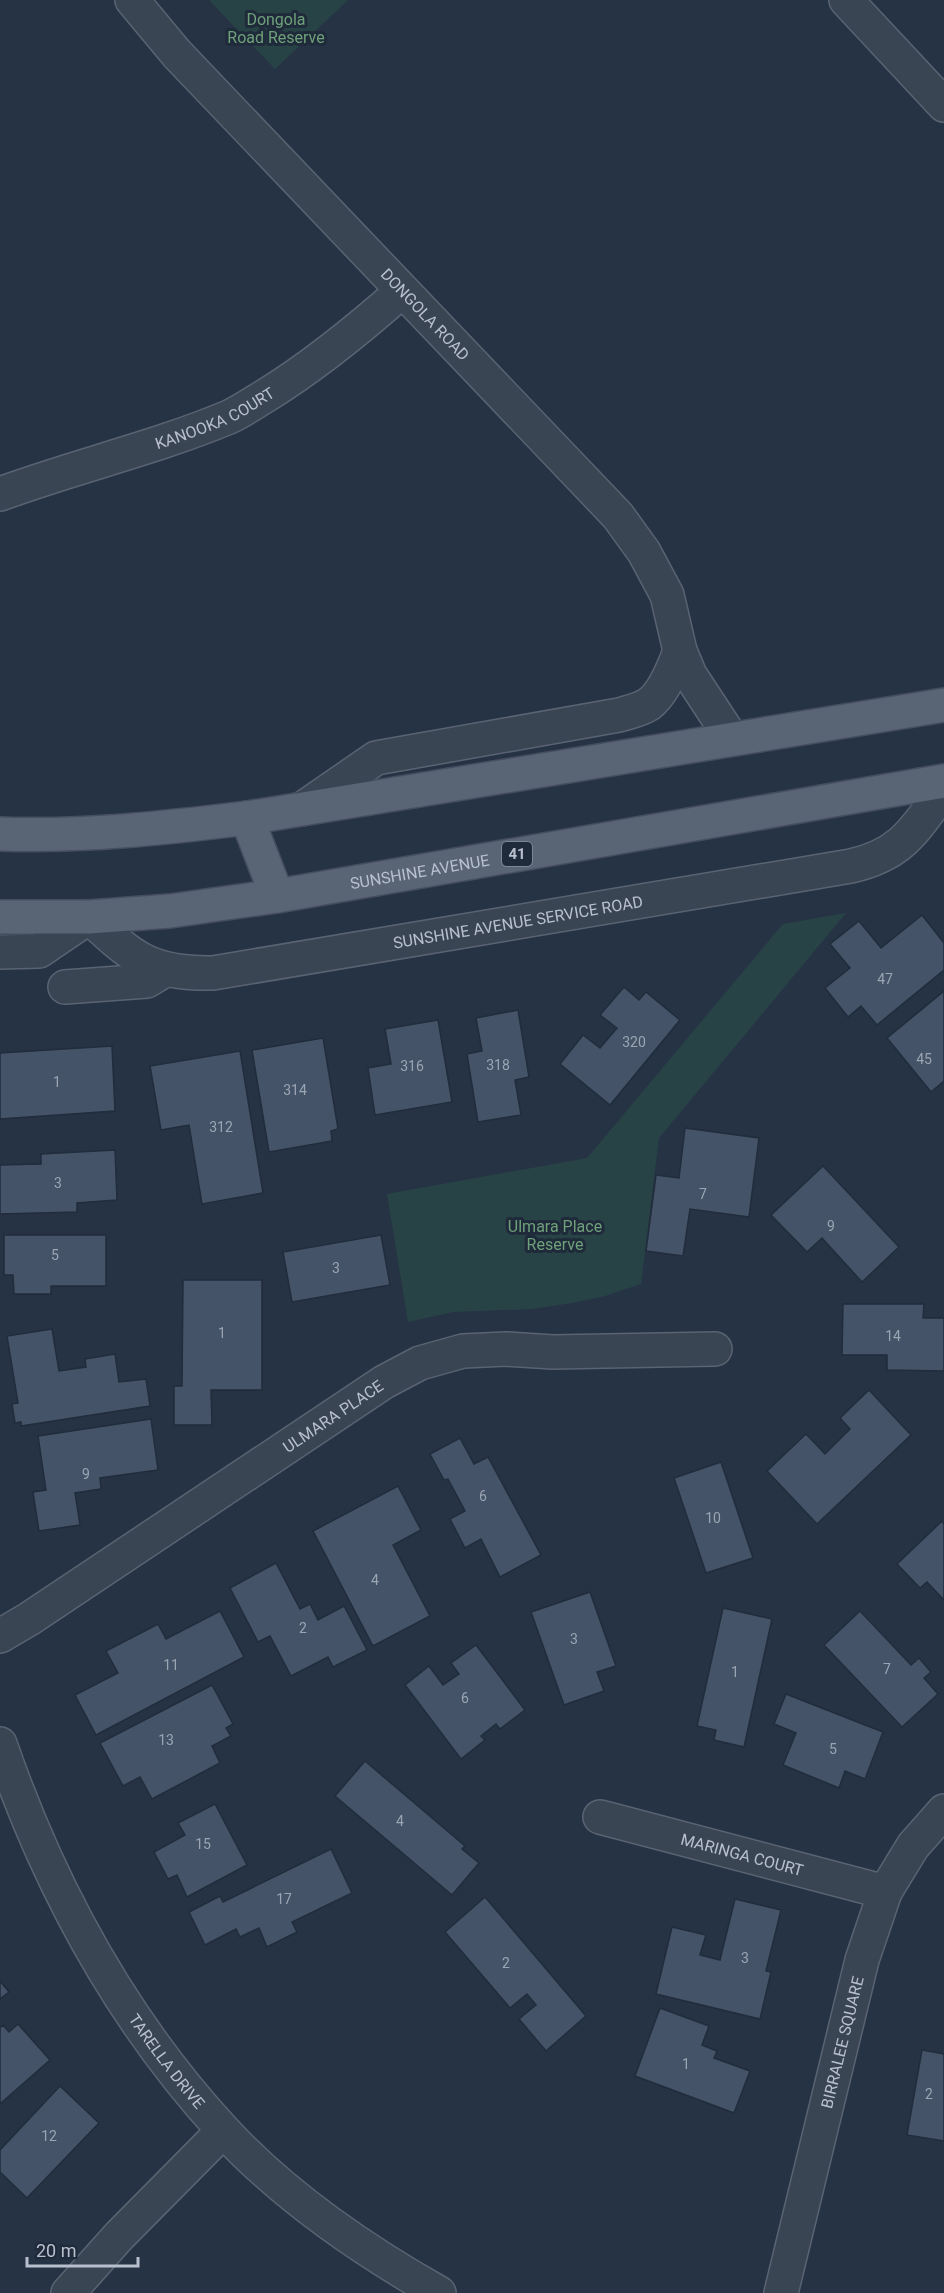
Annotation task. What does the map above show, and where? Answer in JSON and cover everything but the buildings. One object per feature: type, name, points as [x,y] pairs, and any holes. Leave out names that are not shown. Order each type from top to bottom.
[{"type":"main road","points":[[0,834],[48,836],[138,831],[247,818],[944,705]]},
{"type":"main road","name":"SUNSHINE AVENUE","points":[[0,916],[89,917],[170,911],[277,896],[944,781]]},
{"type":"main road","points":[[247,818],[277,896]]},
{"type":"street","name":"DONGOLA ROAD","points":[[132,0],[177,54],[618,516],[644,552],[666,595],[680,651],[690,675],[732,739]]},
{"type":"street","points":[[846,0],[944,105]]},
{"type":"street","name":"KANOOKA COURT","points":[[0,494],[38,480],[149,447],[232,416],[285,383],[342,343],[402,291]]},
{"type":"street","points":[[302,809],[376,758],[619,715],[640,709],[652,702],[669,678],[680,651]]},
{"type":"street","name":"SUNSHINE AVENUE SERVICE ROAD","points":[[165,970],[184,974],[213,973],[869,862],[888,854],[905,841],[944,790]]},
{"type":"street","points":[[0,952],[39,951],[89,917],[130,955],[165,970]]},
{"type":"street","points":[[65,987],[147,981],[165,970]]},
{"type":"street","name":"ULMARA PLACE","points":[[0,1636],[384,1382],[420,1363],[463,1351],[553,1352],[715,1348]]},
{"type":"street","name":"TARELLA DRIVE","points":[[0,1744],[17,1793],[48,1864],[84,1937],[117,1993],[167,2065],[224,2131],[270,2176],[340,2232],[439,2293]]},
{"type":"street","name":"BIRRALEE SQUARE","points":[[781,2293],[862,1960],[885,1892],[913,1846],[944,1811]]},
{"type":"street","name":"MARINGA COURT","points":[[600,1817],[885,1892]]},
{"type":"street","points":[[68,2293],[119,2236],[224,2131]]},
{"type":"green space","name":"Dongola Road Reserve","points":[[209,0],[348,0],[275,69]]},
{"type":"green space","name":"Ulmara Place Reserve","points":[[846,913],[659,1138],[641,1284],[605,1296],[572,1303],[532,1309],[453,1312],[408,1322],[387,1194],[587,1158],[783,924]]}]
